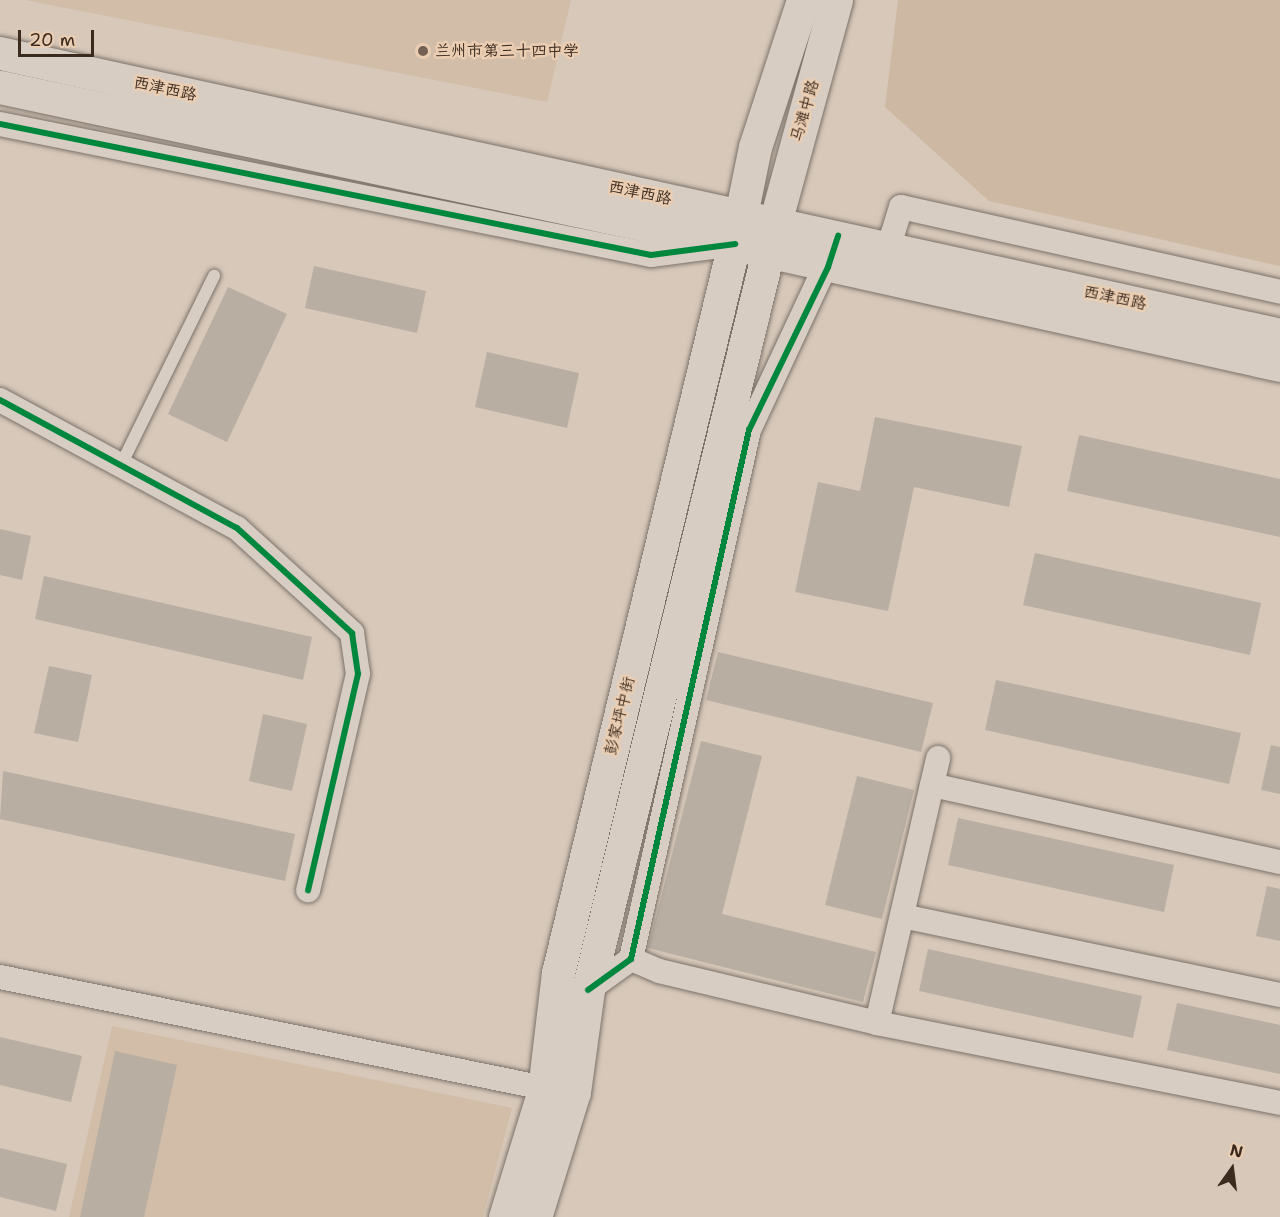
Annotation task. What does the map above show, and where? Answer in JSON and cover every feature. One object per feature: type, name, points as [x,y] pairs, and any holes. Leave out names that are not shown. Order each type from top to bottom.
[{"type":"main road","points":[[738,230],[755,147],[802,0]]},
{"type":"main road","name":"马滩中路","points":[[771,238],[837,0]]},
{"type":"main road","name":"西津西路","points":[[0,53],[771,238],[828,267],[1280,365]]},
{"type":"main road","name":"西津西路","points":[[0,87],[738,230]]},
{"type":"main road","name":"彭家坪中街","points":[[505,1217],[559,1091],[558,973],[738,230]]},
{"type":"main road","name":"西津西路","points":[[771,238],[838,236],[1280,335]]},
{"type":"main road","name":"彭家坪中街","points":[[535,1217],[559,1091],[588,990],[771,238]]},
{"type":"street","points":[[0,124],[651,255],[738,230]]},
{"type":"street","points":[[888,249],[901,207],[1280,291]]},
{"type":"street","points":[[588,990],[631,959],[749,430],[828,267],[838,236]]},
{"type":"street","points":[[0,400],[237,528],[352,633],[358,674],[308,890]]},
{"type":"street","points":[[877,1023],[938,758]]},
{"type":"street","points":[[932,785],[1280,862]]},
{"type":"street","points":[[902,916],[1280,996]]},
{"type":"street","points":[[631,959],[659,971],[877,1023],[1280,1103]]},
{"type":"street","points":[[0,977],[559,1091]]},
{"type":"lane","points":[[121,465],[214,276]]},
{"type":"shaded area","name":"兰州市第三十四中学","points":[[25,0],[571,0],[547,102]]},
{"type":"shaded area","points":[[898,0],[1280,0],[1280,266],[989,201],[885,107]]},
{"type":"shaded area","points":[[112,1026],[512,1108],[483,1217],[69,1217]]},
{"type":"building","points":[[314,266],[426,291],[417,333],[305,308]]},
{"type":"building","points":[[228,287],[287,314],[227,442],[168,414]]},
{"type":"building","points":[[487,352],[579,373],[567,428],[475,407]]},
{"type":"building","points":[[875,417],[1022,446],[1009,507],[914,487],[888,611],[795,592],[818,482],[860,491]]},
{"type":"building","points":[[1079,435],[1280,479],[1280,537],[1067,491]]},
{"type":"building","points":[[0,529],[31,536],[22,580],[0,575]]},
{"type":"building","points":[[1035,553],[1261,603],[1250,655],[1023,605]]},
{"type":"building","points":[[44,576],[312,637],[303,680],[35,619]]},
{"type":"building","points":[[718,652],[933,703],[921,752],[706,700]]},
{"type":"building","points":[[49,666],[92,675],[78,742],[34,733]]},
{"type":"building","points":[[996,680],[1241,733],[1229,784],[985,730]]},
{"type":"building","points":[[263,714],[307,724],[292,791],[249,781]]},
{"type":"building","points":[[701,741],[762,756],[722,914],[876,952],[863,1002],[648,948]]},
{"type":"building","points":[[1271,745],[1280,747],[1280,794],[1261,790]]},
{"type":"building","points":[[3,771],[295,834],[285,881],[0,819]]},
{"type":"building","points":[[857,776],[914,790],[882,919],[825,905]]},
{"type":"building","points":[[958,818],[1174,865],[1164,912],[948,865]]},
{"type":"building","points":[[1267,886],[1280,889],[1280,941],[1256,936]]},
{"type":"building","points":[[928,949],[1142,996],[1133,1038],[919,991]]},
{"type":"building","points":[[1177,1003],[1280,1025],[1280,1074],[1167,1050]]},
{"type":"building","points":[[0,1037],[82,1056],[71,1102],[0,1085]]},
{"type":"building","points":[[115,1051],[177,1065],[144,1217],[80,1217]]},
{"type":"building","points":[[0,1148],[67,1164],[56,1211],[0,1197]]},
{"type":"cycle path","points":[[0,124],[651,255],[735,244]]},
{"type":"cycle path","points":[[588,990],[631,959],[749,430],[828,267],[838,236]]},
{"type":"cycle path","points":[[0,400],[237,528],[352,633],[358,674],[308,890]]},
{"type":"place","name":"兰州市第三十四中学","points":[[423,51]]}]
